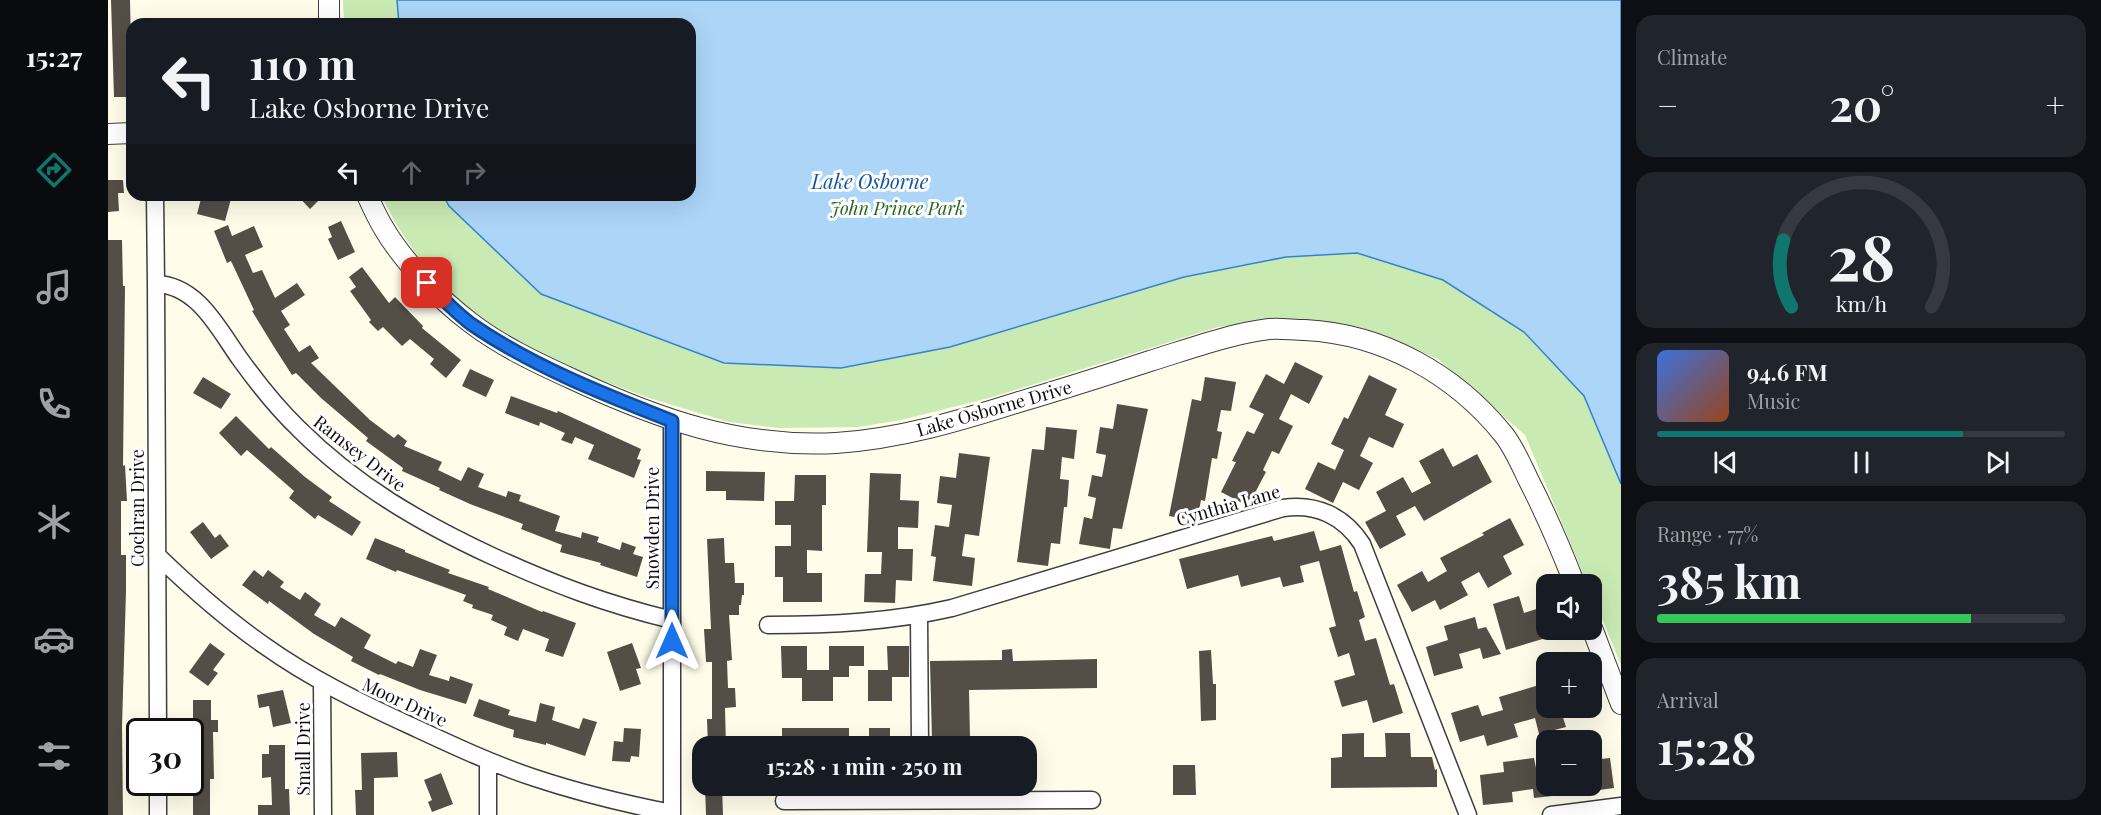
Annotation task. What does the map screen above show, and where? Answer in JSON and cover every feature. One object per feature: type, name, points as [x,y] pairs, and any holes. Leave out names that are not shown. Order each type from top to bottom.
[{"type":"street","points":[[329,0],[329,18]]},
{"type":"street","points":[[108,134],[126,133]]},
{"type":"street","points":[[155,201],[156,284]]},
{"type":"street","name":"Lake Osborne Drive","points":[[370,201],[383,228],[399,251],[424,280],[470,322],[540,364],[672,421],[716,433],[762,440],[803,444],[840,442],[933,428],[1238,335],[1271,329],[1318,331],[1343,335],[1388,348],[1419,361],[1445,378],[1487,416],[1506,438],[1556,537],[1571,574]]},
{"type":"street","name":"Cochran Drive","points":[[156,284],[158,718]]},
{"type":"street","name":"Ramsey Drive","points":[[156,284],[168,284],[194,299],[217,324],[271,399],[329,457],[369,489],[403,511],[448,535],[570,590],[672,620]]},
{"type":"street","name":"Snowden Drive","points":[[672,421],[672,814]]},
{"type":"street","name":"Cynthia Lane","points":[[768,625],[834,625],[877,622],[952,608],[1283,508],[1311,507],[1329,513],[1351,529],[1366,552],[1468,815]]},
{"type":"street","name":"Moor Drive","points":[[157,555],[191,588],[265,647],[357,702],[488,761],[583,793],[672,814]]},
{"type":"street","points":[[919,615],[920,736]]},
{"type":"street","points":[[1597,640],[1621,704]]},
{"type":"street","name":"Small Drive","points":[[322,683],[323,815]]},
{"type":"street","points":[[488,761],[488,815]]},
{"type":"street","points":[[158,796],[158,815]]},
{"type":"street","points":[[784,801],[869,796]]},
{"type":"street","points":[[994,796],[1092,800]]},
{"type":"street","points":[[1551,815],[1621,806]]},
{"type":"green space","name":"Lake Osborne","points":[[343,0],[1621,0],[1621,665],[1602,618],[1602,574],[1583,574],[1525,435],[1438,359],[1390,339],[1252,323],[1218,327],[989,398],[901,420],[858,427],[779,428],[729,422],[649,398],[577,371],[521,343],[469,310],[418,257],[384,201],[696,201],[696,18],[344,18]]},
{"type":"water","name":"Lake Osborne","points":[[397,0],[1621,0],[1621,484],[1584,396],[1524,332],[1443,280],[1357,253],[1286,257],[1184,277],[950,347],[841,368],[724,363],[541,294],[446,201],[696,201],[696,18],[398,18]]},
{"type":"building","points":[[111,0],[130,0],[130,18],[126,18],[126,97],[114,97]]},
{"type":"building","points":[[108,180],[123,180],[124,193],[118,193],[119,211],[108,212]]},
{"type":"building","points":[[200,201],[230,201],[225,221],[197,214]]},
{"type":"building","points":[[303,201],[318,201],[310,209]]},
{"type":"building","points":[[341,221],[355,252],[338,260],[328,239],[332,237],[328,227]]},
{"type":"building","points":[[228,225],[232,236],[254,226],[263,247],[245,255],[253,273],[262,270],[275,298],[297,283],[305,295],[281,311],[290,325],[284,329],[299,352],[310,345],[319,358],[311,363],[370,420],[394,438],[398,434],[407,441],[404,446],[442,462],[438,470],[461,481],[468,467],[484,474],[478,487],[506,497],[508,491],[521,495],[519,501],[560,516],[555,531],[581,538],[582,532],[599,537],[597,542],[620,550],[622,542],[636,547],[633,554],[643,557],[637,577],[600,565],[601,563],[560,552],[562,545],[521,529],[523,524],[470,504],[402,471],[403,468],[366,441],[368,438],[321,398],[296,373],[292,375],[274,347],[252,311],[254,310],[231,261],[227,263],[214,231]]},
{"type":"building","points":[[108,240],[122,240],[123,286],[125,286],[123,466],[125,465],[127,501],[121,501],[121,555],[126,555],[122,727],[123,815],[108,815]]},
{"type":"building","points":[[362,267],[389,303],[395,297],[423,326],[422,328],[461,360],[446,378],[430,364],[434,359],[410,339],[402,346],[383,327],[378,331],[369,322],[371,320],[350,291],[356,287],[349,277]]},
{"type":"building","points":[[1295,362],[1323,376],[1309,404],[1291,394],[1279,419],[1293,426],[1279,454],[1272,451],[1263,470],[1266,472],[1248,506],[1221,492],[1236,462],[1232,461],[1247,431],[1254,434],[1264,414],[1249,407],[1266,374],[1284,384]]},
{"type":"building","points":[[470,369],[494,380],[486,397],[462,386]]},
{"type":"building","points":[[1369,375],[1397,389],[1385,415],[1404,424],[1393,448],[1369,437],[1360,456],[1373,463],[1359,490],[1343,482],[1333,503],[1305,489],[1318,462],[1335,470],[1344,450],[1331,444],[1344,417],[1348,419]]},
{"type":"building","points":[[203,377],[231,394],[221,409],[193,393]]},
{"type":"building","points":[[1205,377],[1236,382],[1231,411],[1221,410],[1217,431],[1222,432],[1217,459],[1212,458],[1205,501],[1201,500],[1197,521],[1169,516],[1192,399],[1201,401]]},
{"type":"building","points":[[511,396],[557,413],[558,411],[641,449],[637,459],[641,460],[634,478],[588,459],[594,445],[575,437],[572,444],[561,440],[565,433],[540,422],[539,426],[505,413]]},
{"type":"building","points":[[1117,404],[1148,409],[1122,529],[1113,528],[1110,549],[1079,544],[1084,517],[1092,519],[1096,498],[1088,496],[1092,475],[1102,477],[1106,455],[1096,453],[1100,427],[1113,429]]},
{"type":"building","points":[[236,416],[269,449],[271,447],[332,497],[329,501],[361,522],[352,536],[318,515],[315,519],[289,498],[294,491],[247,450],[241,456],[219,433]]},
{"type":"building","points":[[1046,427],[1077,430],[1074,459],[1062,457],[1060,479],[1069,480],[1067,507],[1064,507],[1060,544],[1051,543],[1048,566],[1017,562],[1032,449],[1044,450]]},
{"type":"building","points":[[1443,448],[1453,467],[1477,454],[1492,482],[1424,521],[1415,506],[1396,516],[1406,535],[1380,549],[1365,522],[1386,511],[1376,492],[1403,477],[1412,493],[1431,483],[1419,461]]},
{"type":"building","points":[[959,453],[990,457],[979,536],[965,534],[962,556],[975,558],[972,586],[933,581],[936,557],[931,556],[935,525],[949,527],[952,505],[937,503],[940,476],[956,478]]},
{"type":"building","points":[[706,471],[765,472],[764,501],[726,500],[726,491],[706,491]]},
{"type":"building","points":[[870,473],[901,474],[900,500],[919,501],[918,528],[898,527],[898,549],[913,549],[912,581],[896,580],[895,603],[864,602],[865,574],[881,574],[882,552],[867,552]]},
{"type":"building","points":[[795,475],[826,475],[826,505],[822,505],[822,551],[807,550],[807,573],[822,573],[822,602],[783,602],[783,577],[775,577],[775,546],[791,546],[791,525],[775,525],[775,501],[794,501]]},
{"type":"building","points":[[1510,518],[1524,545],[1503,556],[1512,574],[1488,588],[1479,572],[1461,582],[1468,595],[1440,610],[1435,600],[1412,612],[1397,585],[1422,571],[1428,582],[1447,571],[1440,558],[1484,535],[1482,533]]},
{"type":"building","points":[[203,522],[215,538],[220,534],[229,546],[211,559],[190,532]]},
{"type":"building","points":[[1314,531],[1320,551],[1341,545],[1354,592],[1357,591],[1365,617],[1359,620],[1365,641],[1376,638],[1390,685],[1394,684],[1403,713],[1373,723],[1367,700],[1342,707],[1334,681],[1355,675],[1349,653],[1338,657],[1329,628],[1336,626],[1319,561],[1300,566],[1304,582],[1283,587],[1280,577],[1241,587],[1238,575],[1187,589],[1179,559],[1272,536],[1274,541]]},
{"type":"building","points":[[375,538],[450,570],[448,573],[489,587],[488,589],[542,612],[576,623],[563,657],[545,651],[549,639],[523,629],[518,641],[504,635],[507,627],[491,620],[493,615],[472,608],[473,605],[463,601],[466,595],[397,570],[396,572],[366,559]]},
{"type":"building","points":[[724,538],[725,563],[734,563],[735,583],[744,583],[744,595],[739,605],[739,615],[729,615],[732,660],[727,661],[728,688],[735,688],[736,707],[725,708],[726,736],[708,736],[707,719],[712,719],[712,662],[706,662],[704,629],[711,629],[707,539]]},
{"type":"building","points":[[254,570],[263,577],[268,570],[284,582],[280,587],[300,600],[305,592],[321,604],[314,615],[335,627],[341,617],[371,635],[364,648],[396,664],[398,661],[413,667],[420,649],[437,655],[429,675],[449,681],[450,676],[473,684],[466,704],[379,675],[351,661],[353,657],[314,634],[269,601],[268,604],[242,585]]},
{"type":"building","points":[[1519,596],[1524,613],[1536,609],[1536,640],[1539,640],[1506,650],[1493,604]]},
{"type":"building","points":[[1475,617],[1478,629],[1486,627],[1501,654],[1483,659],[1480,648],[1459,654],[1463,668],[1434,676],[1426,647],[1448,640],[1444,626]]},
{"type":"building","points":[[210,643],[225,654],[213,670],[218,673],[208,686],[189,672]]},
{"type":"building","points":[[632,643],[641,668],[636,669],[641,684],[620,691],[607,652]]},
{"type":"building","points":[[781,646],[807,646],[807,670],[829,670],[829,646],[864,646],[864,666],[849,666],[849,677],[833,677],[833,701],[802,701],[802,678],[782,678]]},
{"type":"building","points":[[887,646],[909,646],[909,677],[892,677],[892,701],[868,701],[868,670],[888,670]]},
{"type":"building","points":[[1012,649],[1013,661],[1097,659],[1097,688],[969,690],[970,736],[932,736],[930,661],[1002,660],[1002,650]]},
{"type":"building","points":[[1211,650],[1213,684],[1216,684],[1216,720],[1201,721],[1199,651]]},
{"type":"building","points":[[1536,686],[1536,718],[1563,718],[1566,727],[1538,730],[1535,718],[1514,724],[1518,737],[1487,746],[1484,735],[1460,742],[1451,713],[1478,705],[1482,716],[1503,710],[1499,697]]},
{"type":"building","points":[[283,690],[291,723],[273,727],[269,706],[259,708],[257,695]]},
{"type":"building","points":[[479,699],[510,710],[508,715],[536,722],[540,703],[555,707],[552,720],[579,729],[583,718],[597,722],[585,756],[546,743],[546,745],[513,737],[514,730],[473,716]]},
{"type":"building","points":[[193,700],[211,700],[211,720],[218,720],[218,732],[213,732],[214,779],[210,779],[210,815],[193,815],[193,796],[204,796],[204,718],[193,718]]},
{"type":"building","points":[[624,728],[641,729],[639,757],[631,756],[630,762],[612,761],[614,741],[623,742]]},
{"type":"building","points":[[782,728],[849,728],[849,736],[782,736]]},
{"type":"building","points":[[869,728],[890,728],[890,736],[869,736]]},
{"type":"building","points":[[1364,733],[1364,757],[1386,757],[1385,733],[1410,733],[1411,757],[1432,757],[1435,770],[1437,769],[1437,787],[1331,788],[1331,758],[1342,757],[1342,734]]},
{"type":"building","points":[[269,745],[285,745],[285,789],[289,789],[290,815],[258,815],[258,805],[272,805],[271,777],[262,778],[262,754],[269,754]]},
{"type":"building","points":[[397,752],[398,777],[374,778],[374,815],[356,815],[355,790],[362,790],[361,753]]},
{"type":"building","points":[[1534,758],[1536,796],[1552,796],[1534,798],[1533,789],[1512,792],[1513,802],[1483,805],[1480,775],[1504,772],[1503,762]]},
{"type":"building","points":[[1610,758],[1614,788],[1602,790],[1602,759]]},
{"type":"building","points":[[1173,765],[1195,765],[1196,795],[1173,795]]},
{"type":"building","points":[[441,773],[453,804],[432,812],[428,802],[432,800],[424,780]]},
{"type":"building","points":[[705,796],[722,796],[723,815],[706,815]]},
{"type":"route","points":[[427,283],[470,322],[499,342],[540,364],[672,421],[672,641]]},
{"type":"park label","name":"John Prince Park","points":[[897,208]]}]
